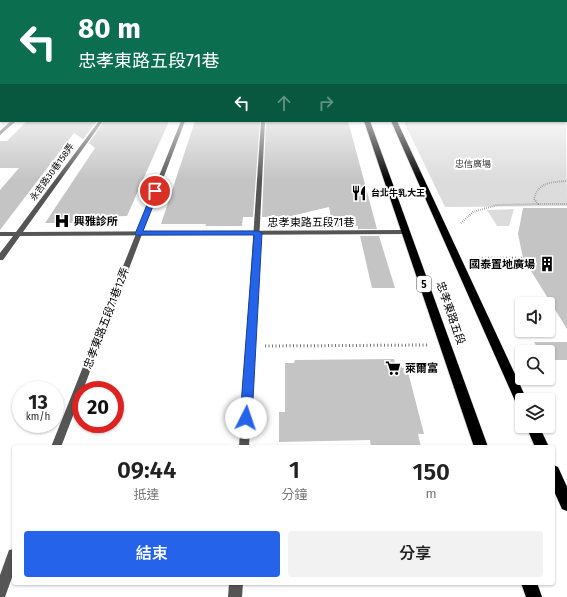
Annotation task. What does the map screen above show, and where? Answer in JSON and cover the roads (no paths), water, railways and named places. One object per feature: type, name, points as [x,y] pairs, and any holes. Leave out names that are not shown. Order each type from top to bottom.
[{"type":"main road","name":"忠孝東路五段","points":[[368,124],[480,445]]},
{"type":"main road","points":[[395,124],[517,393]]},
{"type":"main road","points":[[535,433],[541,445]]},
{"type":"main road","points":[[555,477],[567,504]]},
{"type":"main road","points":[[530,585],[534,597]]},
{"type":"street","points":[[0,134],[11,124]]},
{"type":"street","name":"永吉路30巷158弄","points":[[0,258],[99,124]]},
{"type":"street","name":"忠孝東路五段71巷12弄","points":[[57,445],[182,124]]},
{"type":"street","points":[[244,445],[258,233],[263,124]]},
{"type":"street","name":"忠孝東路五段71巷","points":[[0,234],[405,232]]},
{"type":"street","points":[[0,592],[12,561]]},
{"type":"street","points":[[235,597],[236,585]]},
{"type":"place","name":"台北牛乳大王","points":[[359,193]]},
{"type":"place","name":"興雅診所","points":[[62,221]]},
{"type":"place","name":"國泰置地廣場","points":[[547,264]]},
{"type":"place","name":"萊爾富","points":[[393,368]]},
{"type":"park label","name":"忠信廣場","points":[[473,164]]}]
